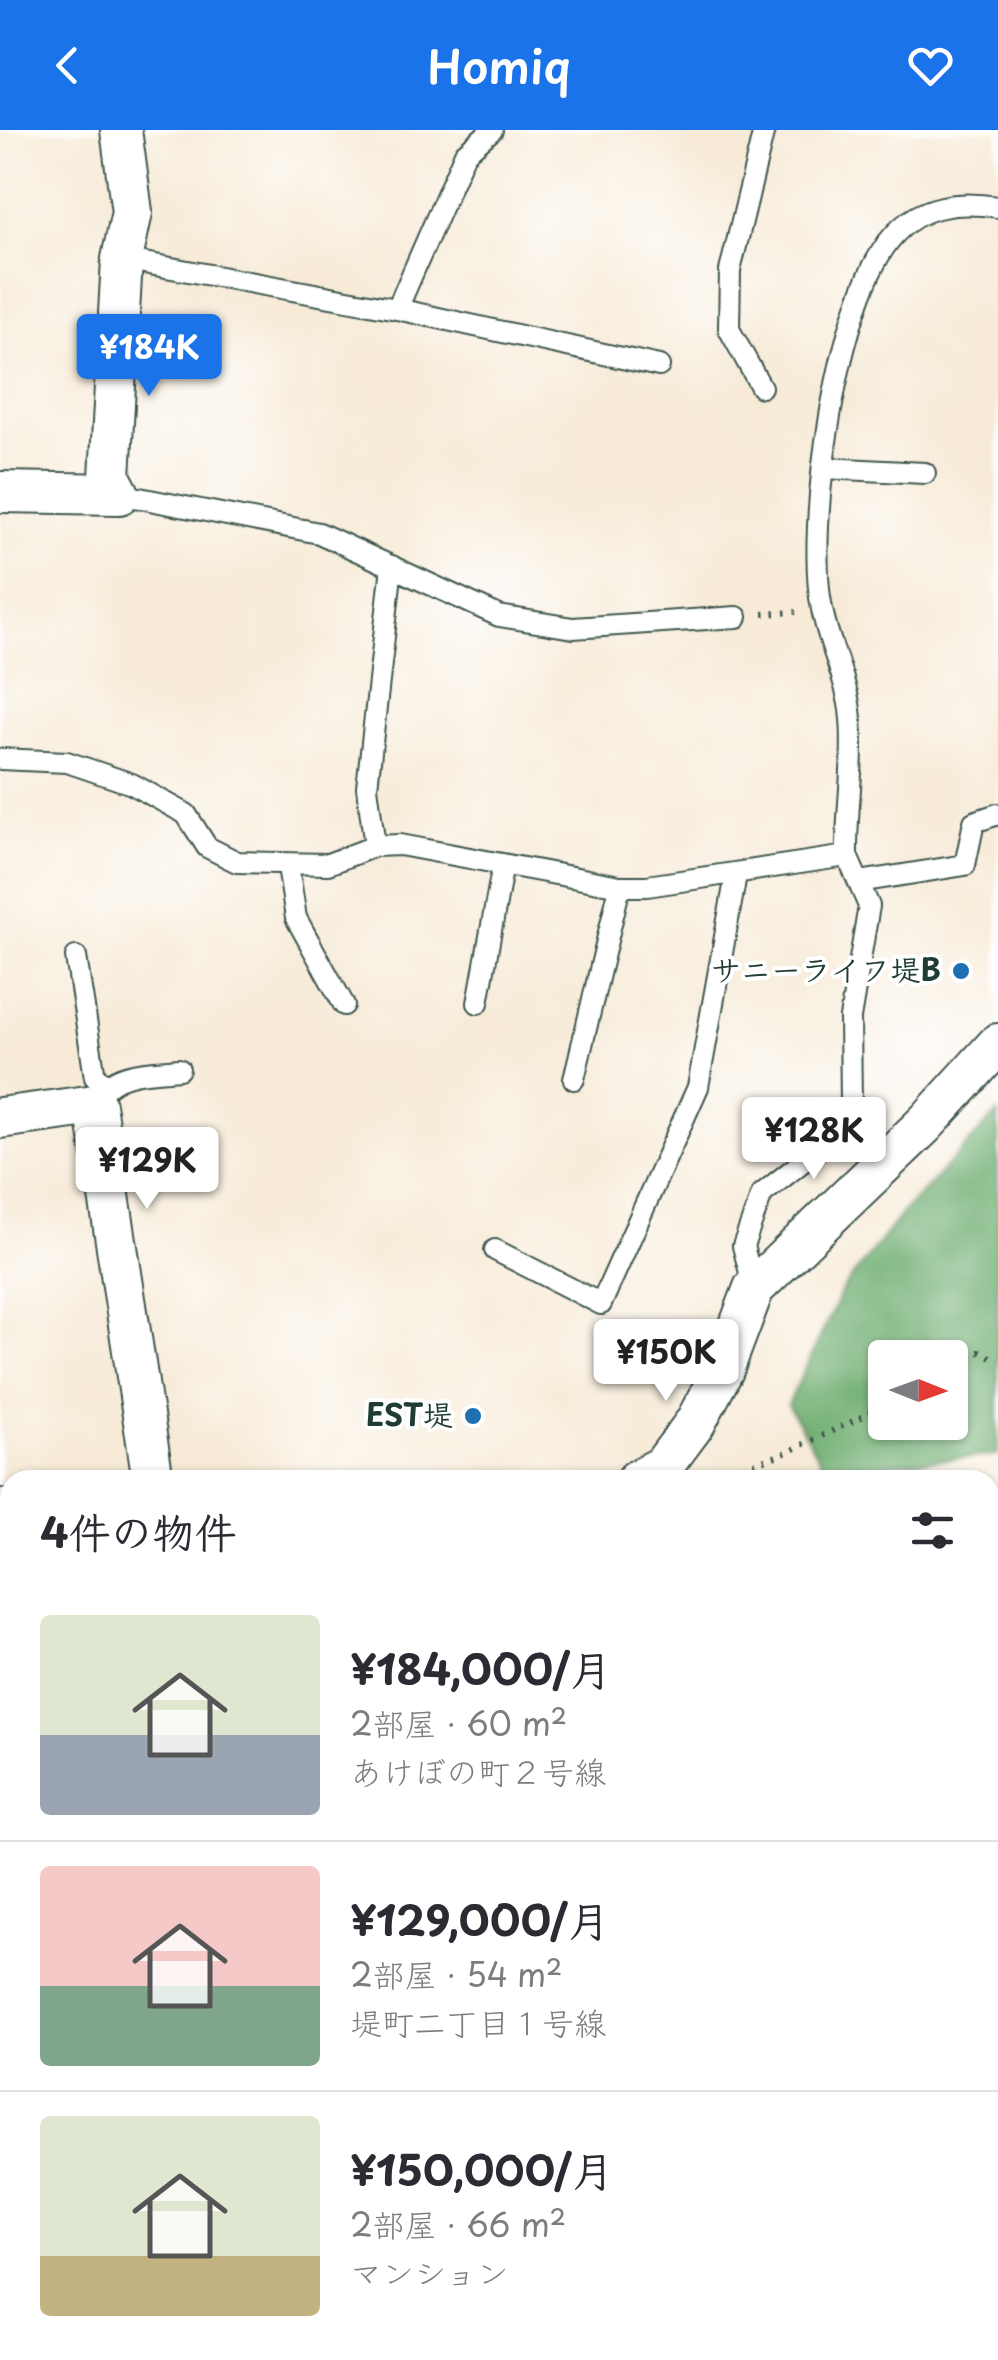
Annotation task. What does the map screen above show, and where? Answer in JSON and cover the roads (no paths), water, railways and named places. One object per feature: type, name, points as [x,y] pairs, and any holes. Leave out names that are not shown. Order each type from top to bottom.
[{"type":"street","points":[[0,492],[119,494],[110,477],[122,259],[132,212],[122,130]]},
{"type":"street","points":[[656,1470],[663,1466],[695,1423],[723,1370],[754,1288],[926,1124],[995,1046]]},
{"type":"street","points":[[0,1118],[102,1095],[152,1470]]},
{"type":"lane","points":[[397,309],[465,153],[492,130]]},
{"type":"lane","points":[[761,387],[730,329],[730,271],[764,130]]},
{"type":"lane","points":[[754,1288],[743,1246],[762,1194],[816,1152],[851,1102],[850,1018],[868,906],[848,856],[852,722],[844,674],[822,609],[818,541],[826,439],[869,269],[895,233],[936,206],[970,202],[998,207]]},
{"type":"lane","points":[[122,259],[397,309],[659,366]]},
{"type":"lane","points":[[824,468],[925,473]]},
{"type":"lane","points":[[119,494],[319,532],[499,616],[573,628],[736,617]]},
{"type":"lane","points":[[375,846],[367,787],[392,566]]},
{"type":"lane","points":[[0,760],[67,762],[132,784],[186,814],[207,847],[237,862],[328,864],[375,846],[400,845],[620,886],[648,886],[848,856]]},
{"type":"lane","points":[[858,882],[965,865],[974,822],[998,814]]},
{"type":"lane","points":[[478,1003],[503,864]]},
{"type":"lane","points":[[288,866],[296,918],[344,1005]]},
{"type":"lane","points":[[495,1250],[602,1304],[698,1087],[736,875]]},
{"type":"lane","points":[[574,1079],[620,886]]},
{"type":"lane","points":[[76,957],[95,1077],[102,1095],[132,1074],[179,1069]]},
{"type":"place","name":"サニーライフ堤B","points":[[961,971]]},
{"type":"place","name":"EST堤","points":[[473,1416]]}]
